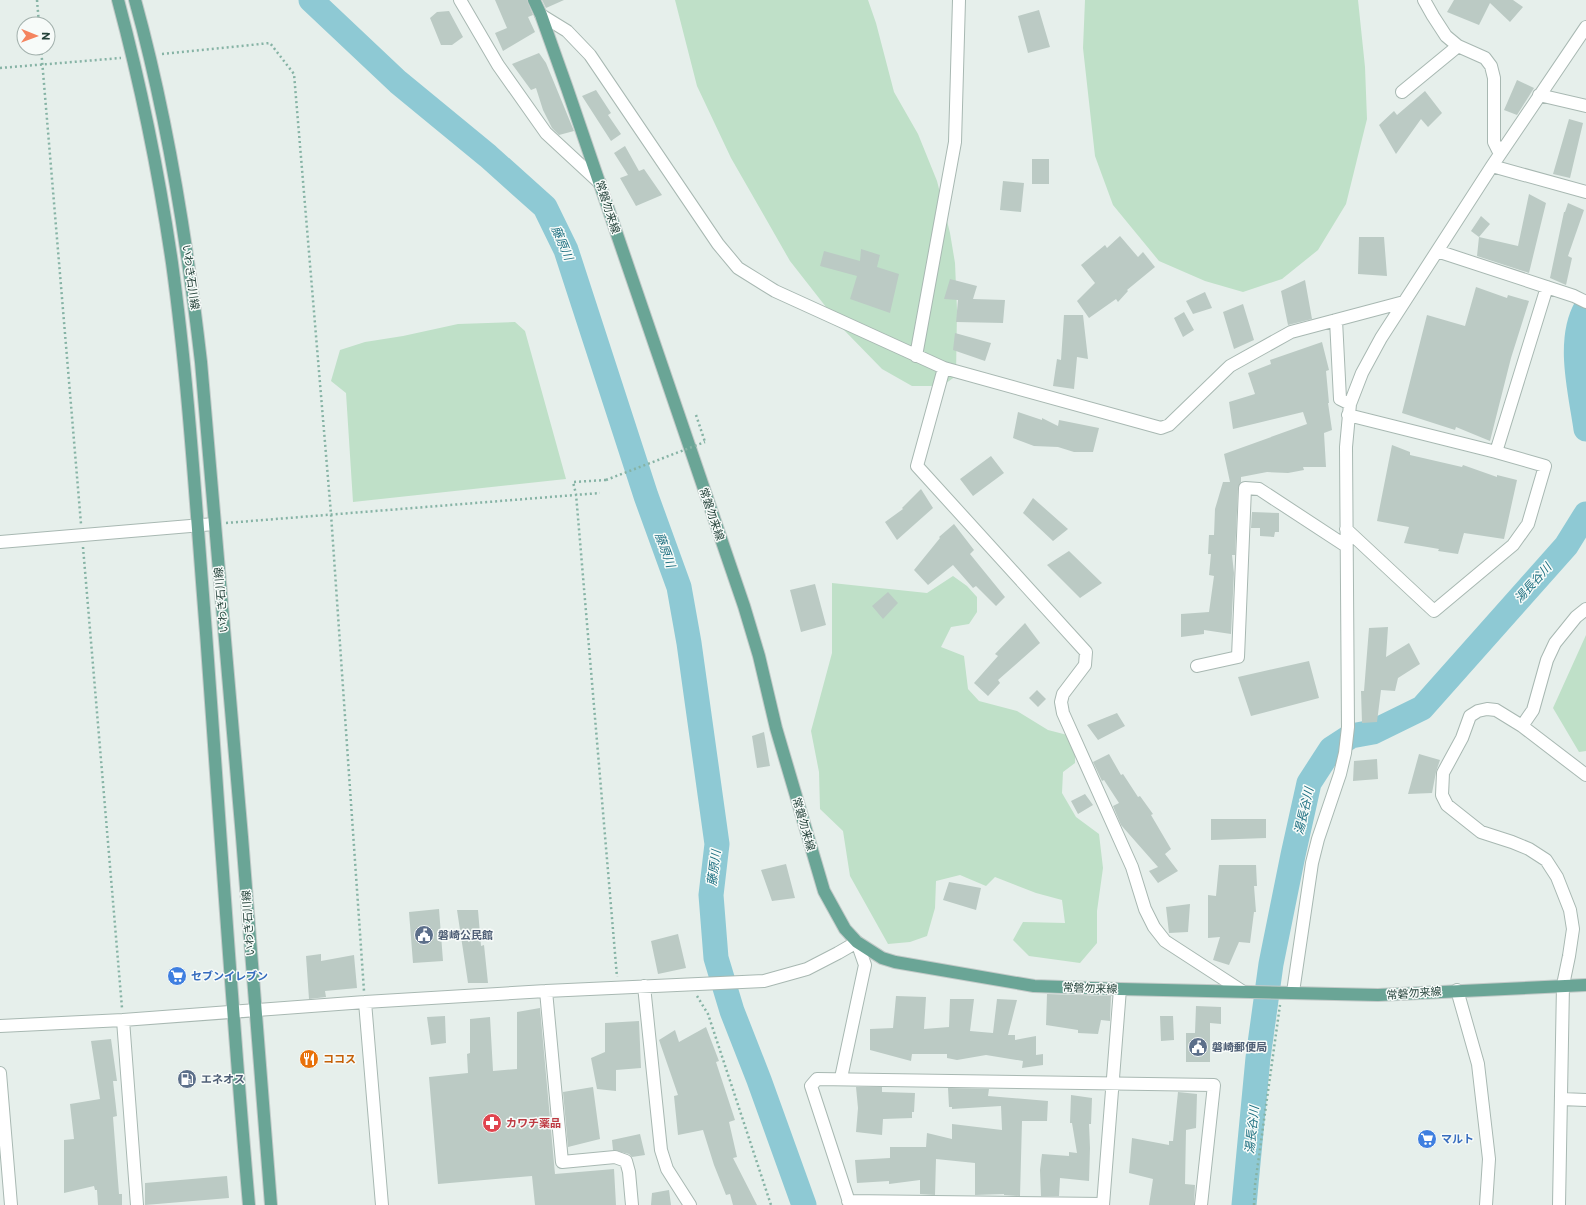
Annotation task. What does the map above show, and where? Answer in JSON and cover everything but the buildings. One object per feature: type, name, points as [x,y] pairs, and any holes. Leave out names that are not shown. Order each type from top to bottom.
[{"type":"main road","name":"いわき石川線","points":[[118,0],[133,58],[147,123],[172,262],[183,355],[198,526],[233,1012],[249,1205]]},
{"type":"main road","name":"いわき石川線","points":[[135,0],[150,56],[170,147],[182,213],[193,288],[201,362],[271,1205]]},
{"type":"main road","name":"常磐勿来線","points":[[534,0],[541,15],[600,183],[744,606],[760,656],[776,728],[824,891],[845,929],[857,942],[882,958],[895,962],[1034,986],[1284,992],[1378,996],[1457,990],[1586,985]]},
{"type":"street","points":[[460,0],[498,65],[546,133],[600,183]]},
{"type":"street","points":[[916,356],[955,142],[959,0]]},
{"type":"street","points":[[1424,0],[1446,36],[1458,46],[1485,58],[1491,66],[1494,78],[1494,142],[1500,154]]},
{"type":"street","points":[[541,15],[567,31],[590,55],[718,244],[738,268],[775,291],[944,368],[1161,428],[1169,425],[1230,366],[1291,332],[1404,302]]},
{"type":"street","points":[[1284,992],[1312,863],[1345,753],[1348,727],[1346,447],[1349,410],[1362,373],[1381,338],[1492,166],[1586,27]]},
{"type":"street","points":[[1402,92],[1458,46]]},
{"type":"street","points":[[1539,95],[1586,106]]},
{"type":"street","points":[[1492,166],[1586,192]]},
{"type":"street","points":[[1436,251],[1548,287],[1586,302]]},
{"type":"street","points":[[1496,452],[1548,287]]},
{"type":"street","points":[[1336,320],[1340,399],[1349,410],[1545,466],[1528,524],[1513,545],[1434,611],[1346,529]]},
{"type":"street","points":[[944,368],[917,466],[1086,652],[1085,665],[1063,694],[1060,702],[1063,713],[1132,867],[1145,909],[1154,927],[1165,941],[1242,991]]},
{"type":"street","points":[[1197,666],[1238,657],[1245,488],[1259,489],[1346,546]]},
{"type":"street","points":[[0,542],[214,524]]},
{"type":"street","points":[[1522,726],[1534,710],[1547,660],[1555,643],[1576,617],[1586,609]]},
{"type":"street","points":[[1559,1205],[1563,985],[1570,956],[1573,929],[1570,910],[1557,877],[1546,860],[1529,849],[1481,832],[1447,805],[1442,795],[1442,773],[1462,738],[1470,716],[1478,711],[1496,710],[1522,726],[1586,775]]},
{"type":"street","points":[[0,1026],[122,1020],[365,1002],[546,991],[764,981],[807,969],[838,954],[857,942],[865,965],[842,1078]]},
{"type":"street","points":[[644,986],[660,1150],[667,1169],[690,1205]]},
{"type":"street","points":[[1120,989],[1113,1082],[1103,1205],[849,1203],[811,1086],[817,1079],[842,1078],[1113,1082],[1214,1084],[1201,1205]]},
{"type":"street","points":[[1457,990],[1478,1064],[1489,1159],[1486,1205]]},
{"type":"street","points":[[546,991],[562,1162],[615,1157],[626,1160],[629,1172],[632,1205]]},
{"type":"street","points":[[365,1002],[382,1205]]},
{"type":"street","points":[[122,1020],[137,1205]]},
{"type":"street","points":[[0,1073],[11,1205]]},
{"type":"street","points":[[1561,1100],[1586,1100]]},
{"type":"path","points":[[38,0],[39,16]]},
{"type":"path","points":[[150,56],[270,43],[294,74],[331,514],[365,1002]]},
{"type":"path","points":[[0,68],[133,58]]},
{"type":"path","points":[[618,987],[576,494],[573,482],[606,480],[704,442],[696,415]]},
{"type":"path","points":[[214,524],[600,493]]},
{"type":"path","points":[[694,984],[708,1014],[772,1205]]},
{"type":"path","points":[[1254,1205],[1256,1177],[1284,992]]},
{"type":"green space","points":[[675,0],[868,0],[876,23],[894,92],[918,134],[937,181],[950,233],[955,263],[957,310],[956,376],[942,386],[912,386],[882,369],[844,330],[790,261],[731,158],[697,86]]},
{"type":"green space","points":[[1085,0],[1358,0],[1365,67],[1367,119],[1346,204],[1318,250],[1282,279],[1243,292],[1205,281],[1159,261],[1113,205],[1095,156],[1083,48]]},
{"type":"green space","points":[[515,322],[525,331],[566,479],[353,502],[346,393],[331,381],[340,350],[365,342],[403,336],[458,324]]},
{"type":"green space","points":[[953,576],[967,586],[977,597],[977,612],[969,624],[951,627],[941,647],[964,656],[968,689],[979,701],[1017,711],[1048,730],[1075,737],[1075,763],[1063,772],[1062,793],[1076,817],[1099,834],[1103,868],[1097,911],[1097,943],[1080,963],[1029,956],[1013,940],[1023,922],[1065,923],[1062,900],[1036,893],[995,877],[986,886],[960,875],[936,881],[935,908],[927,936],[910,942],[888,944],[850,876],[843,831],[820,809],[819,772],[811,731],[832,653],[832,583],[927,593]]},
{"type":"green space","points":[[1586,635],[1586,751],[1579,752],[1553,708]]},
{"type":"waterway","name":"藤原川","points":[[311,0],[398,82],[488,156],[545,207],[566,250],[646,496],[679,587],[689,643],[717,844],[711,895],[716,958],[732,1011],[759,1080],[804,1205]]},
{"type":"waterway","name":"湯長谷川","points":[[1586,308],[1580,321],[1576,351],[1579,384],[1586,429]]},
{"type":"waterway","name":"湯長谷川","points":[[1244,1205],[1258,1058],[1271,964],[1309,783],[1331,749],[1351,736],[1373,732],[1422,708],[1566,546],[1586,514]]},
{"type":"place","name":"磐崎公民館","points":[[424,935]]},
{"type":"place","name":"セブンイレブン","points":[[177,976]]},
{"type":"place","name":"磐崎郵便局","points":[[1198,1047]]},
{"type":"place","name":"ココス","points":[[309,1059]]},
{"type":"place","name":"エネオス","points":[[187,1079]]},
{"type":"place","name":"カワチ薬品","points":[[492,1123]]},
{"type":"place","name":"マルト","points":[[1427,1139]]}]
